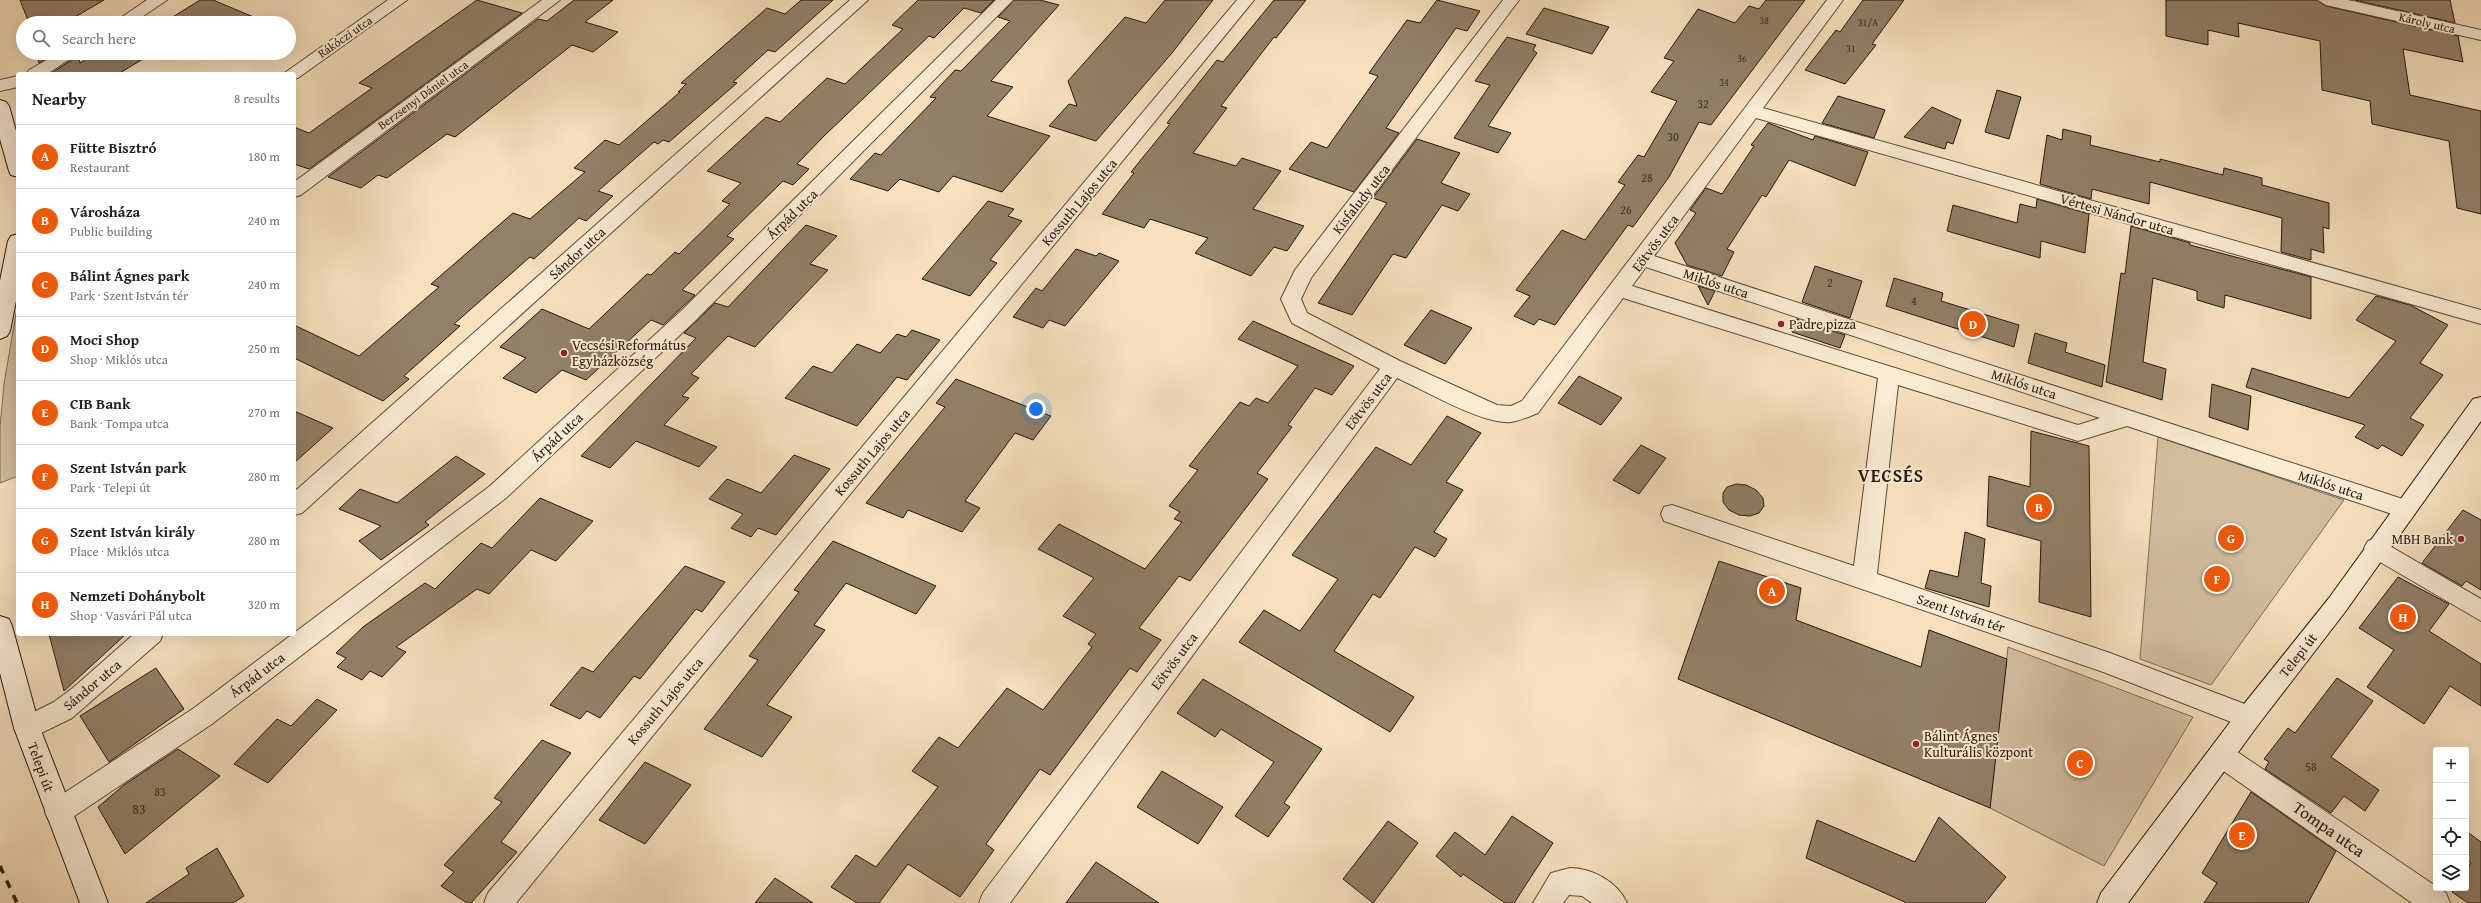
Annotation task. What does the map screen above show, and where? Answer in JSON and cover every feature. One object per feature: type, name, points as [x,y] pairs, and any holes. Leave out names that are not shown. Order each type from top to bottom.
[{"type":"street","points":[[133,16],[159,0]]},
{"type":"street","name":"Rákóczi utca","points":[[295,72],[399,0]]},
{"type":"street","name":"Berzsenyi Dániel utca","points":[[296,190],[552,0]]},
{"type":"street","name":"Sándor utca","points":[[296,504],[860,0]]},
{"type":"street","name":"Árpád utca","points":[[58,812],[202,716],[498,492],[689,315],[1005,0]]},
{"type":"street","name":"Kossuth Lajos utca","points":[[498,903],[1246,0]]},
{"type":"street","name":"Kisfaludy utca","points":[[1393,367],[1299,318],[1291,299],[1302,276],[1511,0]]},
{"type":"street","name":"Eötvös utca","points":[[993,903],[1393,367],[1494,413],[1512,414],[1530,407],[1643,259],[1835,0]]},
{"type":"street","name":"Károly utca","points":[[2336,1],[2481,36]]},
{"type":"street","points":[[38,72],[59,60]]},
{"type":"street","points":[[0,86],[16,81]]},
{"type":"street","points":[[0,106],[16,164]]},
{"type":"street","name":"Vértesi Nándor utca","points":[[1753,110],[2481,317]]},
{"type":"street","points":[[0,331],[16,251]]},
{"type":"street","name":"Miklós utca","points":[[1643,259],[2404,509]]},
{"type":"street","points":[[1619,289],[2078,434],[2127,418]]},
{"type":"street","points":[[1864,580],[1889,375]]},
{"type":"street","name":"Telepi út","points":[[2111,903],[2249,717],[2337,605],[2404,509],[2481,405]]},
{"type":"street","name":"Szent István tér","points":[[1672,514],[2110,664],[2249,717]]},
{"type":"street","points":[[2376,548],[2481,611]]},
{"type":"street","name":"Telepi út","points":[[0,626],[27,728],[94,903]]},
{"type":"street","name":"Sándor utca","points":[[27,728],[63,710],[78,699],[149,636]]},
{"type":"street","name":"Tompa utca","points":[[2221,755],[2436,903]]},
{"type":"street","points":[[1547,903],[1561,883],[1574,880],[1590,883],[1613,903]]},
{"type":"shaded area","points":[[16,314],[16,477],[0,483],[0,427],[4,384]]},
{"type":"shaded area","points":[[2158,437],[2344,500],[2211,685],[2140,659]]},
{"type":"shaded area","points":[[2008,647],[2193,717],[2104,866],[1990,808]]},
{"type":"building","points":[[20,0],[104,0],[77,16],[26,16]]},
{"type":"building","points":[[200,0],[213,0],[251,16],[174,16]]},
{"type":"building","points":[[477,0],[522,13],[309,169],[296,165],[296,128],[309,133],[372,88],[359,83]]},
{"type":"building","points":[[574,0],[613,0],[585,22],[618,32],[593,52],[572,45],[455,137],[447,134],[387,178],[378,175],[361,188],[328,177],[538,19],[547,21]]},
{"type":"building","points":[[801,0],[833,0],[775,52],[768,50],[733,82],[737,83],[669,142],[663,140],[658,144],[654,142],[598,191],[613,196],[586,221],[579,218],[534,259],[530,257],[454,324],[460,326],[404,376],[409,379],[383,401],[296,359],[296,326],[359,356],[439,287],[431,284],[513,213],[530,219],[585,172],[574,168],[605,140],[619,145],[680,92],[678,92],[686,84],[681,83],[767,8],[785,14]]},
{"type":"building","points":[[918,0],[994,0],[981,13],[964,8],[934,38],[929,36],[824,136],[797,164],[809,169],[793,185],[783,181],[727,236],[734,239],[682,290],[695,295],[663,325],[651,320],[586,380],[562,370],[536,393],[503,378],[526,358],[500,347],[542,309],[589,329],[647,274],[651,275],[675,252],[679,254],[730,204],[722,201],[741,183],[707,171],[766,117],[780,122],[827,78],[845,84],[903,29],[892,25]]},
{"type":"building","points":[[1014,0],[1040,0],[1059,5],[991,81],[1013,87],[987,116],[1050,136],[1002,192],[953,176],[939,192],[900,179],[888,191],[850,179],[875,153],[881,155],[936,98],[930,97],[955,70],[961,71],[1010,21],[998,17]]},
{"type":"building","points":[[1165,0],[1213,0],[1172,53],[1096,141],[1049,126],[1069,104],[1077,106],[1068,81],[1125,17],[1146,23]]},
{"type":"building","points":[[1274,0],[1306,0],[1276,38],[1274,37],[1221,106],[1227,108],[1193,153],[1236,166],[1242,158],[1281,171],[1253,209],[1304,226],[1287,251],[1274,247],[1251,276],[1195,253],[1208,238],[1150,219],[1144,228],[1102,214],[1134,173],[1131,172],[1170,124],[1167,123],[1217,60],[1223,62]]},
{"type":"building","points":[[1437,0],[1480,11],[1467,31],[1456,28],[1386,128],[1399,133],[1354,192],[1289,169],[1311,142],[1327,148],[1378,76],[1369,73],[1407,20],[1420,23]]},
{"type":"building","points":[[1766,0],[1805,0],[1711,125],[1699,122],[1669,177],[1633,227],[1628,225],[1555,325],[1539,319],[1534,325],[1514,316],[1530,296],[1516,290],[1562,230],[1585,240],[1625,185],[1618,182],[1638,155],[1644,157],[1677,101],[1651,92],[1674,61],[1664,58],[1698,9],[1735,23],[1749,6],[1759,9]]},
{"type":"building","points":[[1863,0],[1904,0],[1872,44],[1876,45],[1845,84],[1805,70],[1836,30],[1840,32]]},
{"type":"building","points":[[2166,0],[2317,0],[2326,6],[2458,36],[2463,62],[2403,49],[2410,95],[2481,111],[2481,214],[2457,208],[2449,141],[2372,124],[2370,101],[2322,90],[2320,41],[2238,23],[2239,37],[2208,30],[2208,45],[2166,36]]},
{"type":"building","points":[[2355,0],[2450,0],[2455,23]]},
{"type":"building","points":[[1544,8],[1609,27],[1592,54],[1526,34]]},
{"type":"building","points":[[1507,37],[1536,45],[1533,50],[1537,53],[1488,126],[1511,133],[1498,153],[1454,138],[1490,85],[1475,81]]},
{"type":"building","points":[[72,60],[79,60],[80,63],[85,60],[141,60],[121,72],[53,72]]},
{"type":"building","points":[[1997,90],[2021,97],[2009,139],[1985,132]]},
{"type":"building","points":[[1838,96],[1885,110],[1874,138],[1822,123]]},
{"type":"building","points":[[1932,107],[1961,120],[1953,144],[1947,142],[1945,149],[1904,137]]},
{"type":"building","points":[[1768,123],[1813,140],[1815,136],[1868,152],[1855,186],[1789,160],[1766,197],[1762,195],[1727,249],[1734,252],[1722,276],[1687,265],[1675,243],[1696,213],[1690,210],[1706,188],[1722,194],[1754,146],[1751,145]]},
{"type":"building","points":[[2063,129],[2091,136],[2090,145],[2160,162],[2160,159],[2223,175],[2224,168],[2262,178],[2262,185],[2329,203],[2329,229],[2323,227],[2324,253],[2311,249],[2311,260],[2281,252],[2282,218],[2150,182],[2149,204],[2092,189],[2091,199],[2040,184],[2047,135],[2062,140]]},
{"type":"building","points":[[1417,139],[1460,153],[1441,183],[1470,194],[1458,211],[1442,205],[1406,258],[1393,254],[1352,315],[1318,303],[1387,203],[1373,198]]},
{"type":"building","points":[[2037,199],[2089,214],[2085,253],[2041,241],[2040,258],[1947,231],[1953,205],[2017,223],[2020,204],[2036,208]]},
{"type":"building","points":[[988,201],[1014,209],[1008,216],[1022,221],[990,260],[997,263],[970,296],[922,279]]},
{"type":"building","points":[[806,225],[837,236],[810,264],[828,270],[755,347],[728,336],[691,374],[699,378],[682,396],[689,398],[664,425],[717,447],[699,467],[636,441],[610,468],[581,456],[696,338],[684,333],[715,303],[728,307]]},
{"type":"building","points":[[2131,226],[2190,243],[2190,245],[2311,277],[2311,319],[2225,295],[2224,308],[2197,300],[2197,291],[2153,278],[2143,362],[2166,369],[2162,400],[2106,382],[2121,273],[2125,274]]},
{"type":"building","points":[[1076,249],[1096,256],[1099,253],[1119,261],[1065,326],[1049,320],[1043,328],[1013,317],[1036,288],[1042,291]]},
{"type":"building","points":[[1815,266],[1862,281],[1850,318],[1802,302]]},
{"type":"building","points":[[1894,278],[1943,293],[1941,301],[2019,325],[2014,347],[1886,306]]},
{"type":"building","points":[[1698,286],[1715,291],[1708,305]]},
{"type":"building","points":[[2376,296],[2410,305],[2448,325],[2420,363],[2443,375],[2410,418],[2424,425],[2402,456],[2382,445],[2378,449],[2355,437],[2365,425],[2246,387],[2252,368],[2349,398],[2396,341],[2356,320]]},
{"type":"building","points":[[1431,310],[1472,328],[1445,364],[1404,345]]},
{"type":"building","points":[[1796,319],[1845,335],[1840,348],[1792,332]]},
{"type":"building","points":[[1253,321],[1354,366],[1332,395],[1315,388],[1288,425],[1292,427],[1257,473],[1268,479],[1190,581],[1179,576],[1139,628],[1161,640],[1137,672],[1130,668],[1050,775],[1040,769],[986,844],[994,850],[960,897],[908,864],[879,903],[857,903],[831,887],[856,855],[876,867],[938,787],[912,771],[939,737],[958,748],[1007,688],[1043,710],[1092,647],[1088,644],[1096,634],[1063,616],[1094,578],[1038,549],[1059,524],[1145,569],[1182,522],[1174,519],[1180,512],[1169,506],[1198,470],[1189,466],[1240,402],[1249,406],[1256,398],[1268,403],[1298,366],[1238,339]]},
{"type":"building","points":[[912,330],[940,340],[907,380],[897,377],[857,426],[785,398],[813,366],[832,373],[857,344],[880,353],[897,334],[906,337]]},
{"type":"building","points":[[2035,333],[2067,343],[2065,352],[2105,365],[2102,387],[2028,363]]},
{"type":"building","points":[[1579,376],[1622,398],[1601,425],[1558,403]]},
{"type":"building","points":[[956,379],[1051,416],[1033,440],[1015,433],[965,501],[980,508],[962,532],[908,510],[903,518],[866,503],[945,407],[936,403]]},
{"type":"building","points":[[2212,384],[2251,396],[2248,430],[2209,417]]},
{"type":"building","points":[[296,412],[333,428],[296,461]]},
{"type":"building","points":[[1447,416],[1481,433],[1446,482],[1463,490],[1434,532],[1447,539],[1435,557],[1415,547],[1380,598],[1373,594],[1334,651],[1414,697],[1390,732],[1239,642],[1264,610],[1300,631],[1338,579],[1292,555],[1376,447],[1411,465]]},
{"type":"building","points":[[2031,431],[2089,446],[2091,617],[2039,602],[2041,541],[1987,526],[1989,476],[2030,487]]},
{"type":"building","points":[[1641,445],[1666,458],[1639,494],[1613,480]]},
{"type":"building","points":[[794,455],[830,469],[776,535],[758,528],[751,537],[731,528],[743,514],[709,499],[727,479],[761,493]]},
{"type":"building","points":[[456,456],[485,474],[425,522],[429,525],[381,560],[359,541],[381,526],[339,509],[360,489],[397,503]]},
{"type":"building","points":[[1736,484],[1746,485],[1756,490],[1763,498],[1764,506],[1759,513],[1750,516],[1739,515],[1729,510],[1723,502],[1723,493],[1727,487]]},
{"type":"building","points":[[540,498],[593,521],[556,561],[531,550],[489,594],[477,589],[396,647],[406,652],[382,677],[370,671],[362,680],[337,667],[346,658],[336,653],[363,627],[425,583],[435,589],[481,543],[492,548]]},
{"type":"building","name":"MBH Bank","points":[[2463,510],[2481,520],[2481,590],[2466,581],[2462,586],[2422,563]]},
{"type":"building","points":[[1965,532],[1985,539],[1981,583],[1991,586],[1989,607],[1925,588],[1930,570],[1958,577]]},
{"type":"building","points":[[833,541],[936,586],[916,614],[846,583],[814,625],[825,630],[767,705],[792,717],[762,757],[704,729],[758,660],[749,656],[799,592],[794,590]]},
{"type":"building","name":"Bálint Ágnes Kulturális központ","points":[[1719,561],[1801,588],[1796,620],[1921,667],[1929,630],[2007,659],[1990,808],[1678,679]]},
{"type":"building","points":[[685,566],[725,582],[702,612],[696,609],[640,679],[634,676],[600,718],[587,711],[580,719],[550,705],[582,667],[593,672]]},
{"type":"building","points":[[2398,577],[2449,604],[2429,631],[2481,664],[2481,706],[2450,686],[2424,724],[2367,687],[2394,650],[2359,628]]},
{"type":"building","points":[[50,636],[124,636],[64,691]]},
{"type":"building","points":[[156,668],[184,709],[109,762],[80,716]]},
{"type":"building","points":[[2337,678],[2373,701],[2331,757],[2379,790],[2365,811],[2344,796],[2331,813],[2265,769],[2269,762],[2264,759],[2288,728],[2295,733]]},
{"type":"building","points":[[1203,679],[1322,749],[1284,803],[1290,807],[1268,837],[1235,816],[1274,762],[1221,729],[1215,737],[1177,713]]},
{"type":"building","points":[[317,699],[337,710],[268,783],[234,764],[277,719],[291,726]]},
{"type":"building","points":[[542,740],[571,753],[501,842],[517,852],[471,903],[467,903],[441,886],[454,872],[444,865],[502,802],[494,798]]},
{"type":"building","points":[[178,749],[220,776],[125,854],[98,807],[124,785]]},
{"type":"building","points":[[645,762],[691,785],[645,844],[599,820]]},
{"type":"building","points":[[1162,771],[1223,807],[1198,844],[1137,807]]},
{"type":"building","points":[[2251,792],[2336,851],[2308,903],[2204,903],[2217,883],[2202,873]]},
{"type":"building","points":[[1512,816],[1553,843],[1514,903],[1505,903],[1463,874],[1461,877],[1436,856],[1455,832],[1485,855]]},
{"type":"building","points":[[1939,817],[2006,877],[1985,903],[1907,903],[1806,858],[1817,820],[1915,862]]},
{"type":"building","points":[[1388,821],[1418,843],[1373,903],[1343,879]]},
{"type":"building","points":[[2469,833],[2481,842],[2481,903],[2468,903],[2452,892],[2469,891],[2469,866],[2471,863],[2469,862]]},
{"type":"building","points":[[217,848],[244,896],[233,903],[146,903],[189,874],[186,868]]},
{"type":"building","points":[[1096,862],[1159,903],[1066,903]]},
{"type":"building","points":[[775,878],[813,903],[755,903]]},
{"type":"railway","points":[[0,866],[17,903]]},
{"type":"place","name":"Padre pizza","points":[[1781,324]]},
{"type":"place","name":"Moci Shop","points":[[1973,324]]},
{"type":"place","name":"Vecsési Református Egyházközség","points":[[564,353]]},
{"type":"place","name":"Városháza","points":[[2039,507]]},
{"type":"place","name":"Szent István király","points":[[2231,538]]},
{"type":"place","name":"MBH Bank","points":[[2461,539]]},
{"type":"place","name":"Szent István park","points":[[2217,579]]},
{"type":"place","name":"Fütte Bisztró","points":[[1772,591]]},
{"type":"place","name":"Nemzeti Dohánybolt","points":[[2403,617]]},
{"type":"place","name":"Bálint Ágnes Kulturális központ","points":[[1916,744]]},
{"type":"place","name":"Bálint Ágnes park","points":[[2080,763]]},
{"type":"place","name":"CIB Bank","points":[[2242,835]]},
{"type":"district","name":"VECSÉS","points":[[1891,476]]}]
